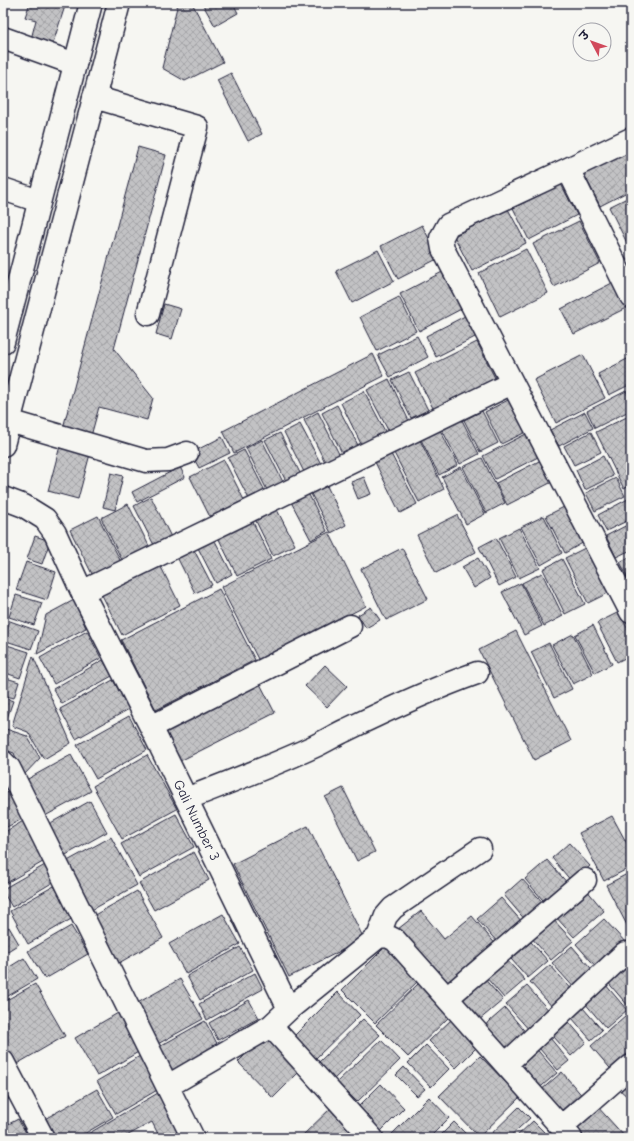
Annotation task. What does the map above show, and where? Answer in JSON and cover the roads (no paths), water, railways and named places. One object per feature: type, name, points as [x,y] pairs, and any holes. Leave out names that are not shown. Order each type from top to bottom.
[{"type":"street","points":[[3,342],[91,3]]},
{"type":"street","points":[[3,445],[119,3]]},
{"type":"street","points":[[3,38],[75,64]]},
{"type":"street","points":[[94,97],[197,127],[148,314]]},
{"type":"street","points":[[631,139],[448,225],[441,238],[443,249],[631,612]]},
{"type":"street","points":[[568,169],[631,296]]},
{"type":"street","points":[[3,189],[40,201]]},
{"type":"street","points":[[82,592],[512,383]]},
{"type":"street","points":[[10,421],[146,461],[168,460],[187,453]]},
{"type":"street","name":"Gali Number 3","points":[[3,498],[24,506],[45,519],[56,533],[82,592],[151,726],[289,1009]]},
{"type":"street","points":[[151,726],[350,626]]},
{"type":"street","points":[[186,799],[279,762],[414,698],[477,673]]},
{"type":"street","points":[[3,762],[9,768],[193,1138]]},
{"type":"street","points":[[168,1086],[271,1026],[289,1009],[378,937],[386,916],[392,908],[480,849]]},
{"type":"street","points":[[447,998],[585,880]]},
{"type":"street","points":[[378,937],[387,936],[395,940],[566,1132],[631,1066]]},
{"type":"street","points":[[506,1064],[626,953]]},
{"type":"street","points":[[271,1026],[372,1138]]},
{"type":"street","points":[[3,1062],[43,1138]]}]
